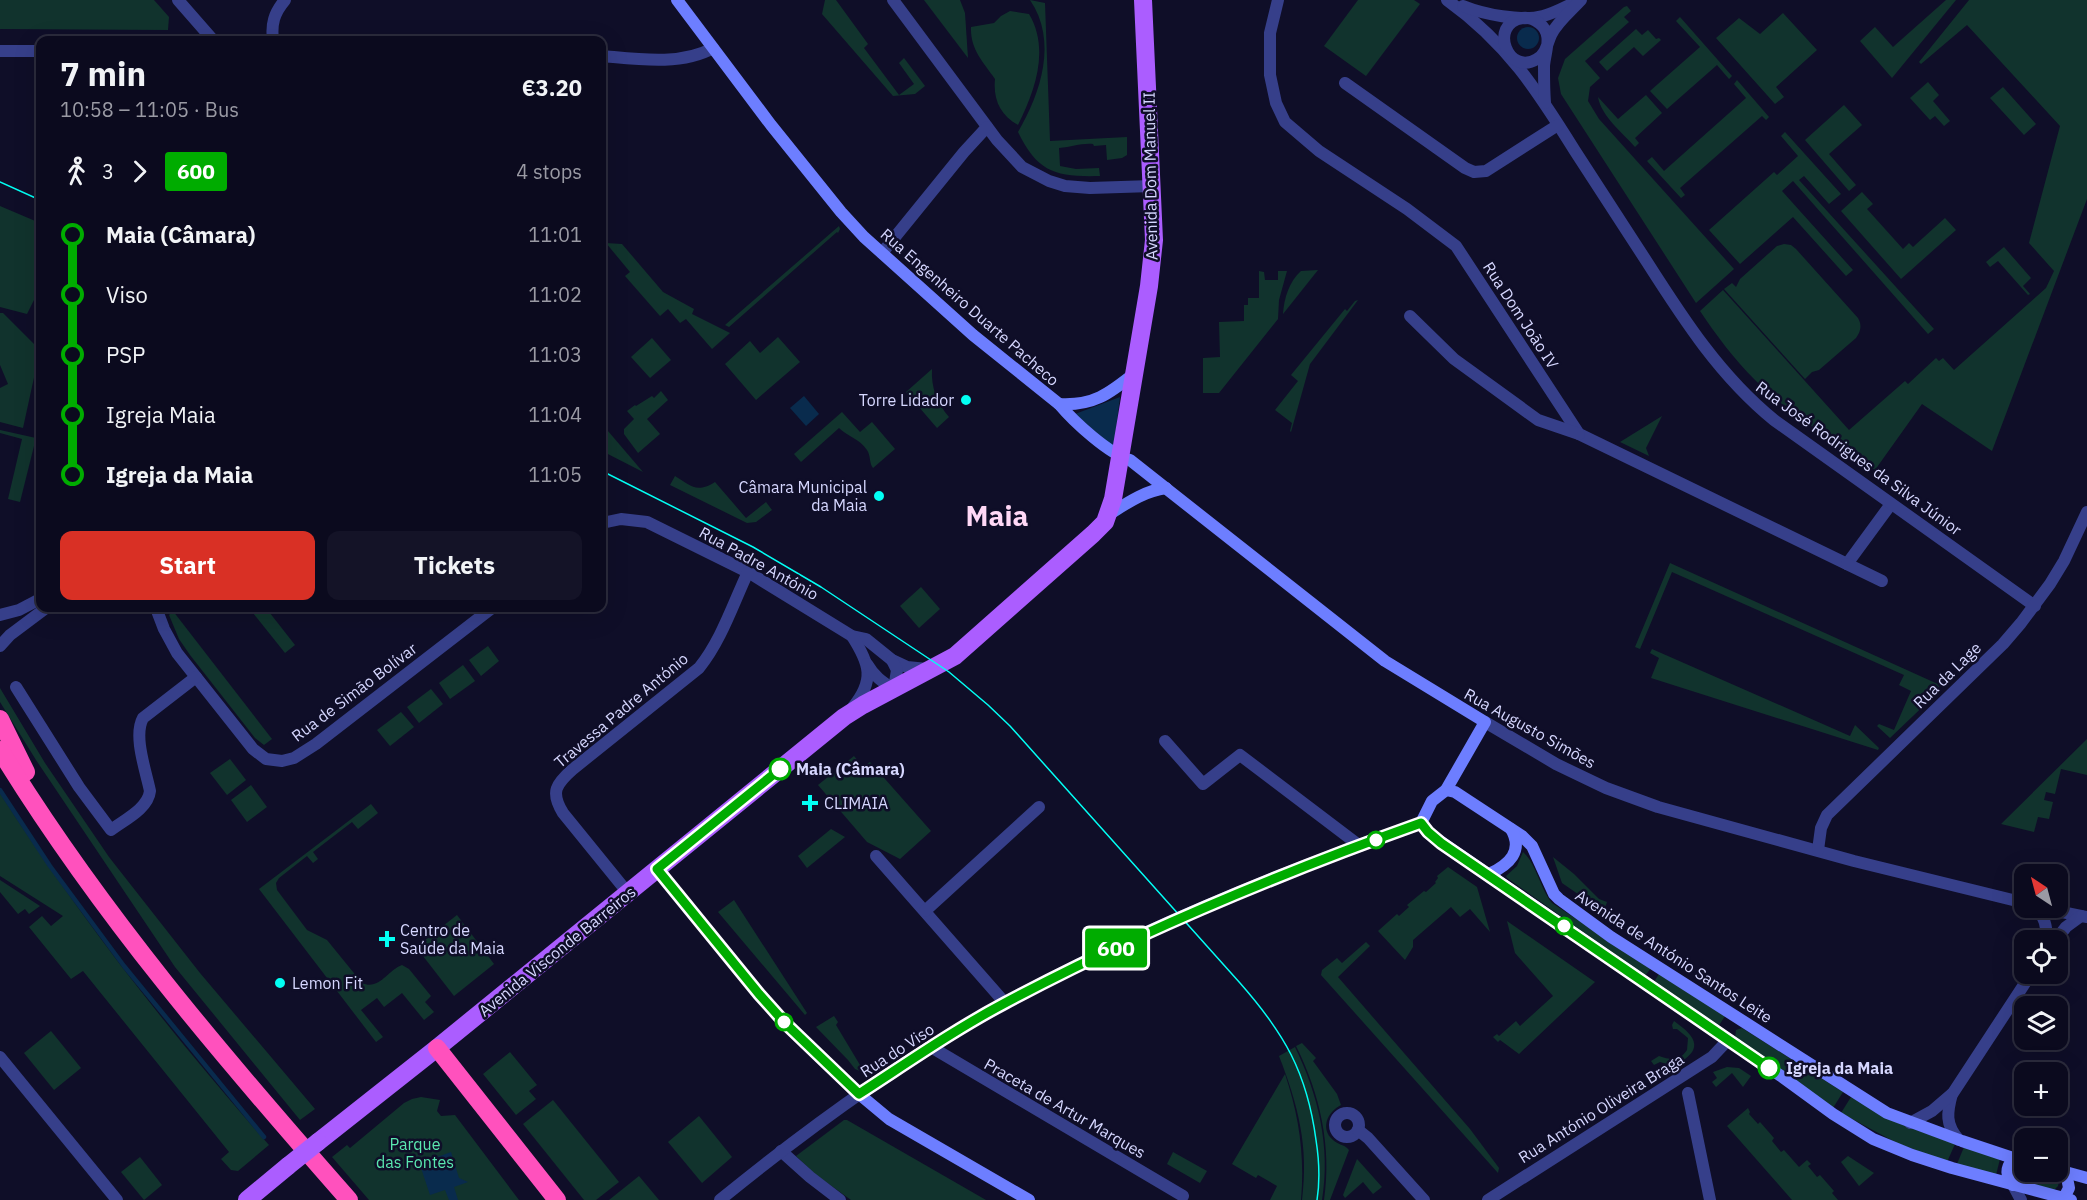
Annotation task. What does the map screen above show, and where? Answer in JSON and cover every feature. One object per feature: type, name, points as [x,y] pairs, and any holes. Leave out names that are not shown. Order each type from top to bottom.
[{"type":"highway","points":[[0,719],[58,838]]},
{"type":"highway","points":[[0,750],[109,911],[282,1131]]},
{"type":"highway","points":[[0,767],[102,917],[206,1048],[318,1172],[349,1200]]},
{"type":"highway","points":[[437,1048],[557,1200]]},
{"type":"highway","points":[[318,1172],[334,1200]]},
{"type":"main road","name":"Rua Engenheiro Duarte Pacheco","points":[[677,0],[814,181],[841,212],[882,253],[973,335],[1059,404],[1070,418],[1120,457]]},
{"type":"main road","name":"Avenida Dom Manuel II","points":[[1108,515],[1113,499],[1135,373],[1154,240],[1143,0]]},
{"type":"main road","points":[[1059,404],[1077,405],[1094,401],[1135,373]]},
{"type":"main road","name":"Rua Augusto Simões","points":[[1120,457],[1131,460],[1386,661],[1485,722]]},
{"type":"main road","points":[[1108,515],[1138,496],[1166,488]]},
{"type":"main road","name":"Avenida Visconde Barreiros","points":[[247,1200],[844,717],[955,656],[1093,534],[1108,515]]},
{"type":"main road","points":[[1421,823],[1432,801],[1446,790],[1485,722]]},
{"type":"main road","name":"Avenida de António Santos Leite","points":[[1446,790],[1455,792],[1510,828],[1532,846],[1559,900],[1611,937],[1887,1113],[2014,1158]]},
{"type":"main road","name":"Avenida de António Santos Leite","points":[[1421,823],[1441,843],[1833,1114],[1873,1139],[1952,1168],[2065,1199]]},
{"type":"main road","points":[[1489,874],[1498,870],[1509,860],[1516,848],[1516,840],[1510,828]]},
{"type":"main road","points":[[657,869],[785,1023],[859,1094],[889,1119],[1029,1200]]},
{"type":"main road","points":[[1728,1040],[1726,1034],[1728,1027],[1740,1019]]},
{"type":"main road","points":[[2013,1185],[2007,1177],[2007,1169],[2014,1164]]},
{"type":"main road","points":[[2068,1173],[2087,1178]]},
{"type":"main road","points":[[2065,1199],[2069,1188],[2067,1182]]},
{"type":"street","points":[[178,0],[210,36]]},
{"type":"street","points":[[273,36],[276,11],[285,0]]},
{"type":"street","points":[[893,0],[987,127],[1015,160],[1031,172],[1065,186],[1090,188],[1152,186]]},
{"type":"street","name":"Rua Dom João IV","points":[[1278,0],[1270,33],[1270,75],[1276,103],[1285,122],[1319,151],[1407,209],[1456,246],[1578,434]]},
{"type":"street","name":"Rua José Rodrigues da Silva Júnior","points":[[1447,0],[1484,14],[1529,18]]},
{"type":"street","name":"Rua José Rodrigues da Silva Júnior","points":[[1447,0],[1486,31],[1509,55],[1545,104],[1685,321],[1721,369],[1752,402],[2035,606]]},
{"type":"street","points":[[1580,0],[1552,34],[1543,55],[1530,62],[1522,62],[1509,55],[1503,42],[1506,29],[1516,20],[1544,16],[1580,0]]},
{"type":"street","points":[[1529,18],[1536,20],[1545,29],[1548,42],[1544,70],[1545,104]]},
{"type":"street","points":[[606,56],[665,59],[697,56],[713,48]]},
{"type":"street","points":[[0,51],[36,51]]},
{"type":"street","points":[[1345,83],[1465,168],[1474,171],[1486,171],[1558,125]]},
{"type":"street","points":[[882,253],[987,127]]},
{"type":"street","points":[[1410,316],[1454,359],[1538,420],[1578,434],[1882,581]]},
{"type":"street","points":[[1848,564],[1891,504]]},
{"type":"street","name":"Rua da Lage","points":[[1818,850],[1824,820],[1834,808],[2003,644],[2035,606],[2064,561],[2087,512]]},
{"type":"street","name":"Rua Padre António","points":[[606,522],[621,519],[647,522],[748,572],[852,636],[866,639],[892,660],[915,669],[931,669]]},
{"type":"street","name":"Travessa Padre António","points":[[628,893],[562,813],[556,803],[555,792],[558,784],[573,769],[699,668],[712,648],[748,572]]},
{"type":"street","points":[[0,615],[19,610],[36,601]]},
{"type":"street","points":[[0,646],[10,635],[41,612]]},
{"type":"street","name":"Rua de Simão Bolívar","points":[[158,612],[169,639],[253,749],[266,759],[276,761],[289,760],[316,744],[487,612]]},
{"type":"street","points":[[844,717],[864,691],[868,671],[865,656],[852,636]]},
{"type":"street","points":[[866,662],[872,673],[894,689],[897,670],[892,660]]},
{"type":"street","points":[[16,687],[79,787],[111,830],[145,805],[149,798],[139,725],[143,718],[196,677]]},
{"type":"street","name":"Rua Augusto Simões","points":[[1485,722],[1556,764],[1605,788],[1658,807],[1854,861],[2014,900]]},
{"type":"street","points":[[1165,741],[1203,784],[1240,755],[1360,846]]},
{"type":"street","points":[[925,911],[1039,807]]},
{"type":"street","name":"Rua do Viso","points":[[720,1200],[780,1151],[859,1094],[931,1047],[1005,1003],[1173,920],[1421,823]]},
{"type":"street","points":[[876,856],[1005,1003]]},
{"type":"street","points":[[2068,913],[2084,916]]},
{"type":"street","points":[[2064,930],[2084,916]]},
{"type":"street","points":[[1910,1123],[1932,1111],[1953,1093],[2024,984]]},
{"type":"street","name":"Rua António Oliveira Braga","points":[[1488,1200],[1712,1057],[1728,1040]]},
{"type":"street","name":"Praceta de Artur Marques","points":[[931,1047],[1182,1196]]},
{"type":"street","points":[[0,1057],[117,1200]]},
{"type":"street","points":[[1688,1093],[1710,1200]]},
{"type":"street","points":[[1953,1093],[1947,1119],[1953,1134],[1959,1140]]},
{"type":"street","points":[[1358,1130],[1424,1200]]},
{"type":"street","points":[[780,1151],[840,1200]]},
{"type":"street","points":[[2013,1185],[2021,1200]]},
{"type":"green space","points":[[0,0],[154,0],[169,17],[168,30],[0,29]]},
{"type":"green space","points":[[825,0],[836,0],[868,44],[864,48],[899,95],[914,84],[899,63],[904,58],[925,86],[915,94],[893,96],[822,14]]},
{"type":"green space","points":[[924,0],[960,0],[965,13],[968,58]]},
{"type":"green space","points":[[1030,0],[1045,3],[1050,141],[1127,137],[1127,155],[1122,158],[1107,160],[1106,145],[1084,144],[1059,148],[1060,166],[1076,169],[1099,168],[1100,176],[1071,175],[1050,170],[1033,156],[1018,132],[1034,101],[1045,50],[1043,32]]},
{"type":"green space","points":[[1358,0],[1414,0],[1420,4],[1366,76],[1324,46]]},
{"type":"green space","points":[[1946,0],[1956,0],[1892,78],[1860,41],[1875,27],[1893,47]]},
{"type":"green space","points":[[1969,0],[2087,0],[2087,199],[1992,451],[1922,404],[1875,470],[1769,393],[1747,372],[1700,311],[1723,290],[1849,430],[1905,381],[1908,384],[1936,358],[1939,361],[1943,358],[1954,370],[2046,288],[2054,271],[2029,243],[2060,126],[1967,25],[1921,64],[1919,62]]},
{"type":"green space","points":[[1627,6],[1631,11],[1624,17],[1629,22],[1585,61],[1600,78],[1590,87],[1588,101],[1599,119],[1734,269],[1696,303],[1561,94],[1558,78],[1565,59]]},
{"type":"green space","points":[[1010,11],[1029,14],[1039,41],[1038,70],[1030,98],[1018,125],[999,106],[995,93],[995,79],[978,55],[971,35],[971,27],[994,23]]},
{"type":"green space","points":[[1783,13],[1817,50],[1776,87],[1784,97],[1775,104],[1716,38],[1739,18],[1760,34]]},
{"type":"green space","points":[[1680,17],[1732,76],[1729,79],[1717,65],[1667,109],[1650,91],[1700,47],[1676,21]]},
{"type":"green space","points":[[1636,29],[1642,35],[1648,30],[1656,39],[1661,40],[1643,56],[1634,47],[1607,71],[1599,62]]},
{"type":"green space","points":[[1737,80],[1769,117],[1766,120],[1762,116],[1680,188],[1685,195],[1681,198],[1647,161],[1652,157],[1664,171],[1746,98],[1734,84]]},
{"type":"green space","points":[[1928,82],[1939,95],[1933,101],[1950,121],[1944,126],[1935,116],[1930,120],[1910,98]]},
{"type":"green space","points":[[2003,87],[2036,124],[2024,135],[1990,98]]},
{"type":"green space","points":[[1646,95],[1662,113],[1635,138],[1639,143],[1635,147],[1603,111],[1598,97],[1618,119]]},
{"type":"green space","points":[[1844,105],[1862,125],[1829,154],[1856,185],[1849,191],[1805,140]]},
{"type":"green space","points":[[1785,132],[1841,194],[1829,204],[1804,176],[1799,180],[1934,329],[1928,334],[1793,181],[1782,191],[1853,270],[1846,276],[1793,217],[1740,264],[1709,230],[1774,172],[1777,175],[1798,156],[1781,136]]},
{"type":"green space","points":[[1862,192],[1873,204],[1867,209],[1903,249],[1909,243],[1913,247],[1945,218],[1956,230],[1901,279],[1841,211]]},
{"type":"green space","points":[[0,206],[36,221],[36,296],[27,314],[0,307]]},
{"type":"green space","points":[[839,226],[838,233],[729,327],[725,325]]},
{"type":"green space","points":[[606,243],[622,244],[663,292],[694,309],[692,314],[730,333],[712,349],[686,319],[680,323],[668,309],[660,316],[625,276],[630,272]]},
{"type":"green space","points":[[1784,244],[1796,249],[1860,323],[1860,330],[1856,338],[1805,379],[1724,289],[1732,283],[1736,287],[1740,279],[1777,246]]},
{"type":"green space","points":[[2004,247],[2031,278],[2023,286],[2030,294],[2028,295],[1998,261],[1990,267],[1986,262]]},
{"type":"green space","points":[[1318,270],[1283,314],[1293,280],[1301,271]]},
{"type":"green space","points":[[1259,271],[1264,272],[1265,280],[1278,280],[1278,271],[1287,271],[1279,300],[1278,319],[1219,393],[1203,393],[1203,358],[1220,357],[1219,322],[1244,321],[1244,305],[1248,305],[1248,298],[1259,298]]},
{"type":"green space","points":[[1358,300],[1310,364],[1291,432],[1292,423],[1275,410],[1298,381],[1291,375],[1345,309],[1347,311]]},
{"type":"green space","points":[[0,313],[3,313],[36,346],[36,368],[23,428],[0,422],[0,388],[8,384],[0,365]]},
{"type":"green space","points":[[778,337],[800,362],[756,400],[725,364],[750,341],[760,353]]},
{"type":"green space","points":[[652,338],[671,360],[650,378],[631,357]]},
{"type":"green space","points":[[932,369],[936,395],[949,417],[937,428],[906,392]]},
{"type":"green space","points":[[661,391],[668,400],[647,419],[660,434],[638,453],[624,434],[624,429],[634,419],[627,411],[652,396],[654,398]]},
{"type":"green space","points":[[842,412],[860,432],[872,422],[895,449],[873,468],[864,446],[839,428],[801,462],[794,454]]},
{"type":"green space","points":[[1662,416],[1646,448],[1649,456],[1620,442]]},
{"type":"green space","points":[[606,429],[643,472],[606,453]]},
{"type":"green space","points":[[0,430],[36,438],[20,502],[8,499],[22,439],[0,433]]},
{"type":"green space","points":[[675,476],[698,488],[715,482],[746,518],[766,502],[772,510],[756,522],[747,523],[670,485]]},
{"type":"green space","points":[[1670,563],[1940,685],[1936,694],[1890,738],[1877,726],[1879,724],[1894,730],[1911,691],[1899,685],[1904,675],[1672,572],[1640,649],[1635,647]]},
{"type":"green space","points":[[921,587],[940,609],[919,628],[900,606]]},
{"type":"green space","points":[[174,612],[272,739],[264,745],[255,738],[190,655],[179,639],[169,615]]},
{"type":"green space","points":[[252,612],[269,612],[295,645],[285,653]]},
{"type":"green space","points":[[488,646],[499,661],[481,676],[469,660]]},
{"type":"green space","points":[[1652,649],[1850,736],[1855,725],[1879,748],[1878,750],[1651,678],[1659,658],[1650,653]]},
{"type":"green space","points":[[463,665],[475,681],[450,699],[439,683]]},
{"type":"green space","points":[[0,688],[45,763],[109,857],[200,973],[315,1109],[300,1120],[175,967],[36,760],[0,702]]},
{"type":"green space","points":[[431,689],[443,704],[419,723],[407,707]]},
{"type":"green space","points":[[401,712],[414,727],[390,746],[377,730]]},
{"type":"green space","points":[[2087,739],[2087,775],[2061,769],[2055,794],[2046,792],[2044,800],[2053,802],[2049,819],[2038,817],[2034,832],[2001,824]]},
{"type":"green space","points":[[854,756],[863,767],[870,762],[931,831],[900,859],[867,842],[818,785]]},
{"type":"green space","points":[[230,759],[246,780],[227,795],[210,773]]},
{"type":"green space","points":[[251,785],[267,807],[247,822],[231,800]]},
{"type":"green space","points":[[0,793],[94,930],[197,1061],[269,1145],[238,1171],[231,1170],[221,1159],[229,1152],[83,971],[71,979],[29,927],[42,916],[51,926],[63,916],[0,876]]},
{"type":"green space","points":[[371,804],[378,813],[358,829],[352,822],[313,852],[318,859],[313,863],[307,856],[279,878],[276,883],[277,890],[307,930],[327,940],[362,983],[368,985],[378,982],[402,965],[409,969],[431,996],[425,1002],[434,1012],[424,1020],[402,993],[384,1007],[377,998],[361,1010],[383,1037],[376,1042],[259,889]]},
{"type":"green space","points":[[831,829],[845,837],[807,868],[798,856]]},
{"type":"green space","points":[[1523,852],[1531,862],[1552,903],[1651,968],[1645,976],[1507,878],[1506,876],[1517,866]]},
{"type":"green space","points":[[1553,857],[1599,899],[1607,902],[1604,911],[1619,917],[1617,921],[1562,883]]},
{"type":"green space","points":[[1448,867],[1477,887],[1490,932],[1470,909],[1460,917],[1451,907],[1413,940],[1413,947],[1405,960],[1378,931],[1397,914],[1399,916],[1409,907],[1407,905],[1436,883],[1437,876]]},
{"type":"green space","points":[[0,880],[40,906],[29,914],[25,909],[18,914],[0,892]]},
{"type":"green space","points":[[734,900],[807,1013],[805,1015],[718,912]]},
{"type":"green space","points":[[457,915],[494,964],[454,996],[416,947]]},
{"type":"green space","points":[[1507,921],[1595,982],[1519,1054],[1493,1037],[1497,1034],[1499,1036],[1516,1021],[1520,1026],[1553,996],[1515,953]]},
{"type":"green space","points":[[1366,942],[1370,946],[1338,977],[1470,1129],[1499,1168],[1498,1173],[1321,975],[1322,970],[1337,958],[1342,963]]},
{"type":"green space","points":[[1659,974],[1725,1016],[1718,1027],[1654,982]]},
{"type":"green space","points":[[834,1016],[838,1022],[836,1025],[863,1070],[862,1072],[855,1069],[816,1027]]},
{"type":"green space","points":[[1674,1021],[1692,1038],[1694,1049],[1690,1055],[1674,1066],[1660,1062],[1654,1065],[1651,1061],[1659,1056],[1674,1059],[1681,1057],[1687,1050],[1688,1038],[1677,1029],[1673,1029]]},
{"type":"green space","points":[[1742,1028],[1843,1092],[1833,1108],[1735,1039],[1736,1030]]},
{"type":"green space","points":[[51,1031],[81,1068],[54,1090],[24,1053]]},
{"type":"green space","points":[[1302,1043],[1316,1058],[1313,1061],[1337,1094],[1341,1105],[1329,1116],[1326,1126],[1329,1136],[1349,1150],[1330,1200],[1324,1200],[1325,1141],[1318,1102],[1296,1046]]},
{"type":"green space","points":[[1295,1047],[1310,1083],[1320,1121],[1325,1160],[1322,1200],[1302,1200],[1303,1144],[1292,1092],[1279,1056]]},
{"type":"green space","points":[[510,1052],[537,1085],[529,1091],[536,1099],[516,1115],[483,1074]]},
{"type":"green space","points":[[1727,1067],[1739,1068],[1751,1076],[1743,1087],[1732,1073],[1716,1087],[1712,1082],[1717,1078],[1713,1072]]},
{"type":"green space","points":[[1285,1074],[1300,1136],[1301,1200],[1270,1200],[1277,1186],[1258,1175],[1256,1178],[1232,1164]]},
{"type":"green space","name":"Parque das Fontes","points":[[421,1097],[440,1100],[437,1111],[441,1116],[455,1115],[519,1200],[369,1200],[332,1157],[347,1145],[350,1148],[404,1103]]},
{"type":"green space","points":[[1851,1097],[1900,1124],[1955,1144],[1947,1162],[1897,1143],[1841,1113]]},
{"type":"green space","points":[[553,1100],[619,1182],[596,1200],[584,1200],[523,1124]]},
{"type":"green space","points":[[1748,1108],[1749,1114],[1758,1124],[1760,1122],[1774,1138],[1772,1141],[1781,1152],[1784,1150],[1799,1167],[1807,1160],[1811,1164],[1808,1166],[1817,1177],[1820,1175],[1834,1191],[1832,1193],[1838,1200],[1792,1200],[1727,1126]]},
{"type":"green space","points":[[699,1116],[732,1157],[702,1183],[668,1142]]},
{"type":"green space","points":[[844,1120],[986,1200],[851,1200],[815,1174],[796,1156]]},
{"type":"green space","points":[[1964,1147],[2000,1159],[1996,1175],[1957,1164]]},
{"type":"green space","points":[[1173,1152],[1207,1171],[1200,1183],[1167,1164]]},
{"type":"green space","points":[[1848,1156],[1874,1173],[1859,1186],[1841,1162]]},
{"type":"green space","points":[[140,1157],[162,1185],[144,1200],[121,1172]]},
{"type":"green space","points":[[1357,1159],[1382,1187],[1373,1194],[1363,1182],[1345,1198],[1343,1195]]},
{"type":"green space","points":[[639,1176],[659,1200],[609,1200]]},
{"type":"green space","points":[[2024,1182],[2059,1182],[2054,1190]]},
{"type":"water","points":[[1528,27],[1536,30],[1539,38],[1536,46],[1528,49],[1520,46],[1517,38],[1520,30]]},
{"type":"water","points":[[804,396],[819,414],[806,426],[790,408]]},
{"type":"water","points":[[1120,397],[1114,445],[1112,446],[1075,414]]},
{"type":"water","points":[[451,1152],[459,1178],[468,1182],[454,1187],[458,1200],[449,1200],[445,1190],[430,1195],[417,1156],[426,1161]]},
{"type":"waterway","points":[[0,790],[50,866],[124,966],[264,1137]]},
{"type":"tram line","points":[[0,182],[36,198]]},
{"type":"tram line","points":[[606,473],[753,547],[821,587],[949,672],[1010,726],[1256,1001],[1281,1037],[1300,1074],[1312,1116],[1318,1162],[1317,1200]]},
{"type":"bus line","name":"600","points":[[780,769],[657,869],[785,1023],[859,1094],[931,1047],[1005,1003],[1090,960],[1194,911],[1421,823],[1423,828],[1441,843],[1769,1068]]},
{"type":"place","name":"Torre Lidador","points":[[966,400]]},
{"type":"place","name":"Câmara Municipal da Maia","points":[[879,496]]},
{"type":"place","name":"Maia (Câmara)","points":[[780,769]]},
{"type":"place","name":"CLIMAIA","points":[[810,803]]},
{"type":"place","name":"Centro de Saúde da Maia","points":[[387,939]]},
{"type":"place","name":"Lemon Fit","points":[[280,983]]},
{"type":"place","name":"Igreja da Maia","points":[[1769,1068]]},
{"type":"district","name":"Maia","points":[[997,515]]}]
